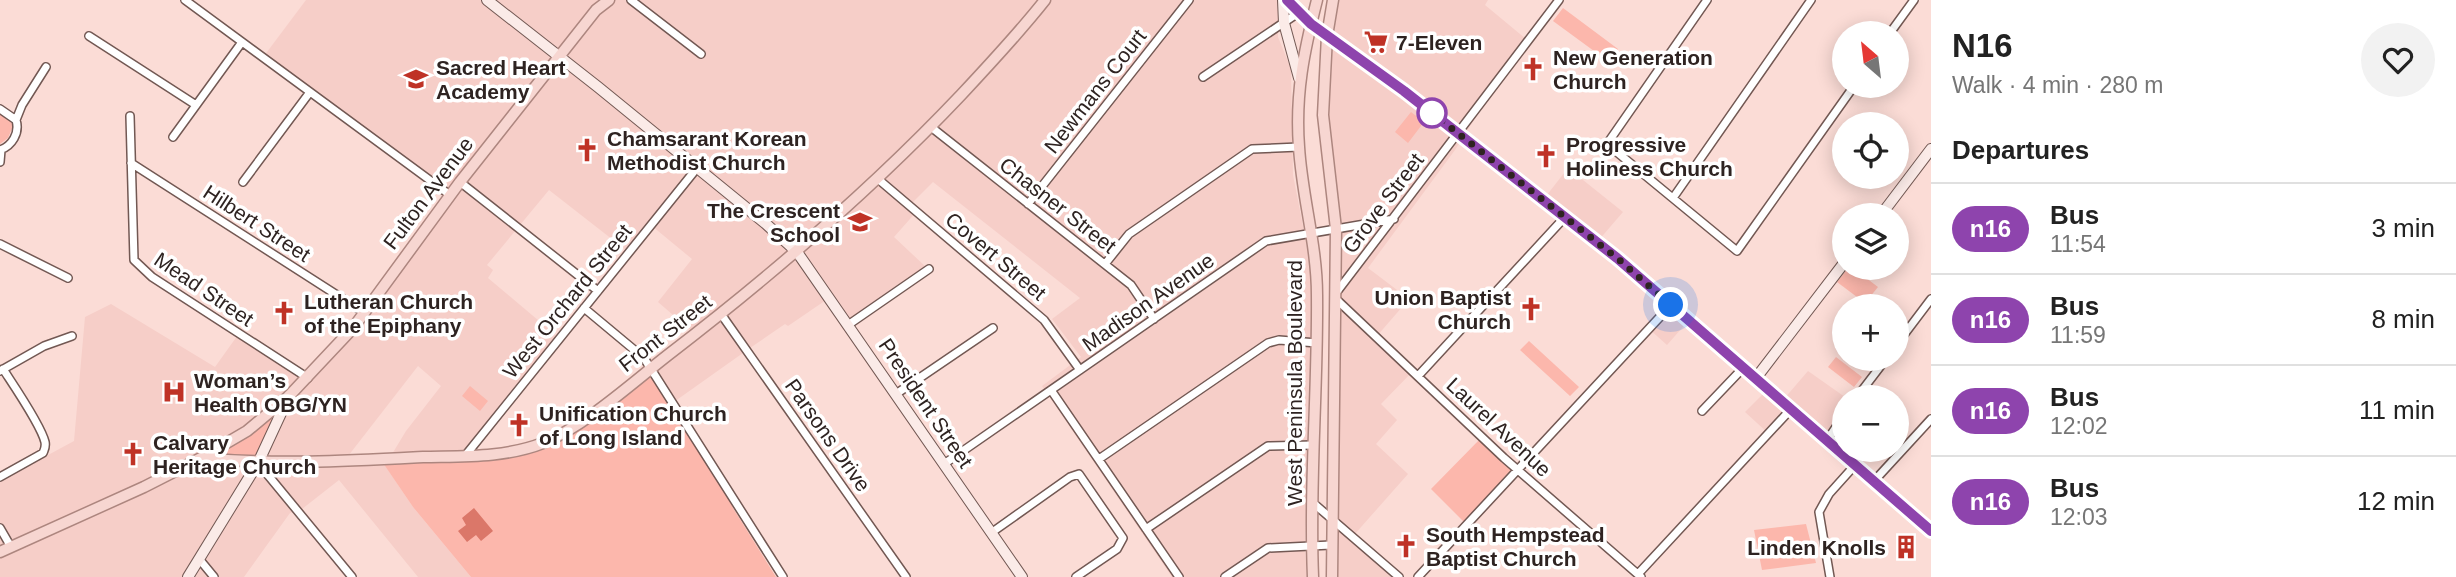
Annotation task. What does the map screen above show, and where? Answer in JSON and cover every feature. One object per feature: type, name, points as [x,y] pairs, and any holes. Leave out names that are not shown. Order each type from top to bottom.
[{"type":"main road","name":"President Street","points":[[486,0],[559,56],[797,252],[1022,577]]},
{"type":"main road","name":"Fulton Avenue","points":[[0,552],[144,487],[201,458],[247,431],[289,396],[344,340],[450,195],[597,5],[609,0]]},
{"type":"main road","name":"Front Street","points":[[201,458],[258,463],[466,456],[500,453],[544,443],[565,432],[722,314],[797,252],[931,127],[1045,0]]},
{"type":"main road","points":[[1285,0],[1311,24],[1404,91],[1565,217],[1828,439],[1931,531]]},
{"type":"main road","points":[[1285,0],[1284,23],[1299,78]]},
{"type":"main road","name":"West Peninsula Boulevard","points":[[1313,577],[1317,276],[1299,147],[1299,78],[1317,0]]},
{"type":"main road","name":"West Peninsula Boulevard","points":[[1332,577],[1336,229],[1323,115],[1327,36],[1333,0]]},
{"type":"main road","points":[[1890,203],[1931,149]]},
{"type":"main road","points":[[1756,378],[1832,279]]},
{"type":"main road","points":[[188,577],[258,463],[289,396]]},
{"type":"street","points":[[185,0],[450,195]]},
{"type":"street","points":[[631,0],[701,54]]},
{"type":"street","name":"Newmans Court","points":[[1028,204],[1189,0]]},
{"type":"street","name":"Grove Street","points":[[1336,296],[1559,0]]},
{"type":"street","points":[[1707,0],[1607,144],[1737,251],[1845,98]]},
{"type":"street","points":[[1673,198],[1811,0]]},
{"type":"street","points":[[1899,21],[1914,0]]},
{"type":"street","points":[[1203,77],[1298,13]]},
{"type":"street","points":[[89,36],[196,105]]},
{"type":"street","points":[[173,137],[242,42]]},
{"type":"street","points":[[0,162],[1,150],[9,145],[17,133],[16,120],[22,105],[46,67]]},
{"type":"street","points":[[243,182],[310,92]]},
{"type":"street","points":[[0,109],[16,120]]},
{"type":"street","name":"Mead Street","points":[[130,116],[134,260],[139,266],[308,378]]},
{"type":"street","name":"Chasner Street","points":[[931,127],[1131,285],[1154,319]]},
{"type":"street","points":[[1105,264],[1129,234],[1252,149],[1299,147]]},
{"type":"street","name":"Hilbert Street","points":[[131,163],[365,313]]},
{"type":"street","name":"West Orchard Street","points":[[466,456],[697,168]]},
{"type":"street","name":"Covert Street","points":[[878,178],[1044,320],[1080,370]]},
{"type":"street","points":[[460,182],[598,291]]},
{"type":"street","points":[[1418,376],[1565,217]]},
{"type":"street","name":"Madison Avenue","points":[[944,464],[1266,241],[1394,219]]},
{"type":"street","points":[[0,244],[68,278]]},
{"type":"street","points":[[848,325],[929,269]]},
{"type":"street","name":"Laurel Avenue","points":[[1336,296],[1518,470],[1639,576]]},
{"type":"street","points":[[1909,328],[1931,299]]},
{"type":"street","points":[[1418,577],[1671,305]]},
{"type":"street","points":[[584,308],[644,358],[783,577]]},
{"type":"street","name":"Parsons Drive","points":[[722,314],[906,577]]},
{"type":"street","points":[[896,394],[993,328]]},
{"type":"street","points":[[0,477],[43,453],[45,445],[37,426],[2,370],[44,346],[72,336]]},
{"type":"street","points":[[1099,459],[1268,343],[1279,340],[1317,343]]},
{"type":"street","points":[[1702,411],[1744,367]]},
{"type":"street","points":[[1866,385],[1877,371]]},
{"type":"street","points":[[1051,390],[1179,577]]},
{"type":"street","points":[[1639,576],[1791,408]]},
{"type":"street","points":[[1875,480],[1931,419]]},
{"type":"street","points":[[1924,427],[1931,434]]},
{"type":"street","points":[[1828,439],[1832,433]]},
{"type":"street","points":[[1146,529],[1268,446],[1313,445]]},
{"type":"street","points":[[258,463],[352,577]]},
{"type":"street","points":[[1830,577],[1819,512],[1829,494],[1856,464]]},
{"type":"street","points":[[991,533],[1070,477],[1079,474],[1123,538],[1117,550],[1076,577]]},
{"type":"street","points":[[1312,502],[1399,577]]},
{"type":"street","points":[[0,528],[11,547]]},
{"type":"street","points":[[1226,577],[1269,548],[1331,545]]},
{"type":"street","points":[[200,560],[214,577]]},
{"type":"shaded area","points":[[306,0],[1278,0],[1278,37],[1291,69],[1293,175],[1313,277],[1305,550],[1307,577],[1172,577],[1042,386],[1081,357],[1052,319],[1080,298],[933,182],[910,205],[917,211],[894,237],[927,268],[846,325],[829,298],[788,326],[785,324],[671,404],[650,372],[694,333],[658,302],[692,259],[652,226],[631,254],[549,190],[487,265],[493,270],[488,278],[558,337],[464,457],[382,461],[413,507],[471,577],[418,577],[339,480],[302,509],[290,513],[244,577],[0,577],[0,481],[74,441],[85,317],[111,304],[215,367],[240,332],[309,378],[451,197],[264,56]],"holes":[[[418,366],[441,386],[406,431],[389,459],[345,460]]]},
{"type":"shaded area","points":[[1336,0],[1488,0],[1485,5],[1526,39],[1455,150],[1368,268],[1409,299],[1377,336],[1414,370],[1381,404],[1397,420],[1376,444],[1408,474],[1354,535],[1402,577],[1333,577],[1337,293],[1325,98]]},
{"type":"shaded area","points":[[1563,8],[1618,49],[1609,62],[1553,21]]},
{"type":"shaded area","points":[[1411,112],[1424,122],[1408,143],[1395,132]]},
{"type":"shaded area","points":[[0,113],[10,120],[13,126],[8,138],[0,144]]},
{"type":"shaded area","points":[[1568,168],[1623,212],[1598,241],[1543,200]]},
{"type":"shaded area","points":[[1869,280],[1878,287],[1872,294],[1853,294],[1837,282]]},
{"type":"shaded area","points":[[1671,303],[1689,320],[1667,345],[1648,328]]},
{"type":"shaded area","points":[[1529,341],[1579,387],[1570,396],[1520,350]]},
{"type":"shaded area","points":[[1808,371],[1832,388],[1832,432],[1828,437],[1793,408],[1769,434],[1745,412],[1769,388],[1783,400]]},
{"type":"shaded area","points":[[1833,371],[1854,371],[1862,377],[1856,385],[1851,385]]},
{"type":"shaded area","points":[[650,372],[776,577],[471,577],[413,507],[381,460],[542,445]]},
{"type":"shaded area","points":[[470,386],[488,401],[480,411],[462,396]]},
{"type":"shaded area","points":[[277,413],[257,458],[217,455]]},
{"type":"shaded area","points":[[1481,438],[1516,471],[1466,524],[1431,489]]},
{"type":"shaded area","points":[[474,508],[493,531],[481,541],[476,535],[467,542],[458,531],[466,525],[462,518]]},
{"type":"shaded area","points":[[1806,524],[1816,563],[1762,570],[1754,530]]},
{"type":"bus line","name":"n16","points":[[1287,0],[1311,24],[1404,91],[1617,258],[1931,531]]},
{"type":"place","name":"7-Eleven","points":[[1376,42]]},
{"type":"place","name":"New Generation Church","points":[[1533,69]]},
{"type":"place","name":"Sacred Heart Academy","points":[[416,79]]},
{"type":"place","name":"Chamsarant Korean Methodist Church","points":[[587,150]]},
{"type":"place","name":"Progressive Holiness Church","points":[[1546,156]]},
{"type":"place","name":"The Crescent School","points":[[860,222]]},
{"type":"place","name":"Union Baptist Church","points":[[1531,309]]},
{"type":"place","name":"Lutheran Church of the Epiphany","points":[[284,313]]},
{"type":"place","name":"Woman’s Health OBG/YN","points":[[174,392]]},
{"type":"place","name":"Unification Church of Long Island","points":[[519,425]]},
{"type":"place","name":"Calvary Heritage Church","points":[[133,454]]},
{"type":"place","name":"South Hempstead Baptist Church","points":[[1406,546]]},
{"type":"place","name":"Linden Knolls","points":[[1906,547]]},
{"type":"route","points":[[1432,113],[1617,258],[1671,305]]}]
